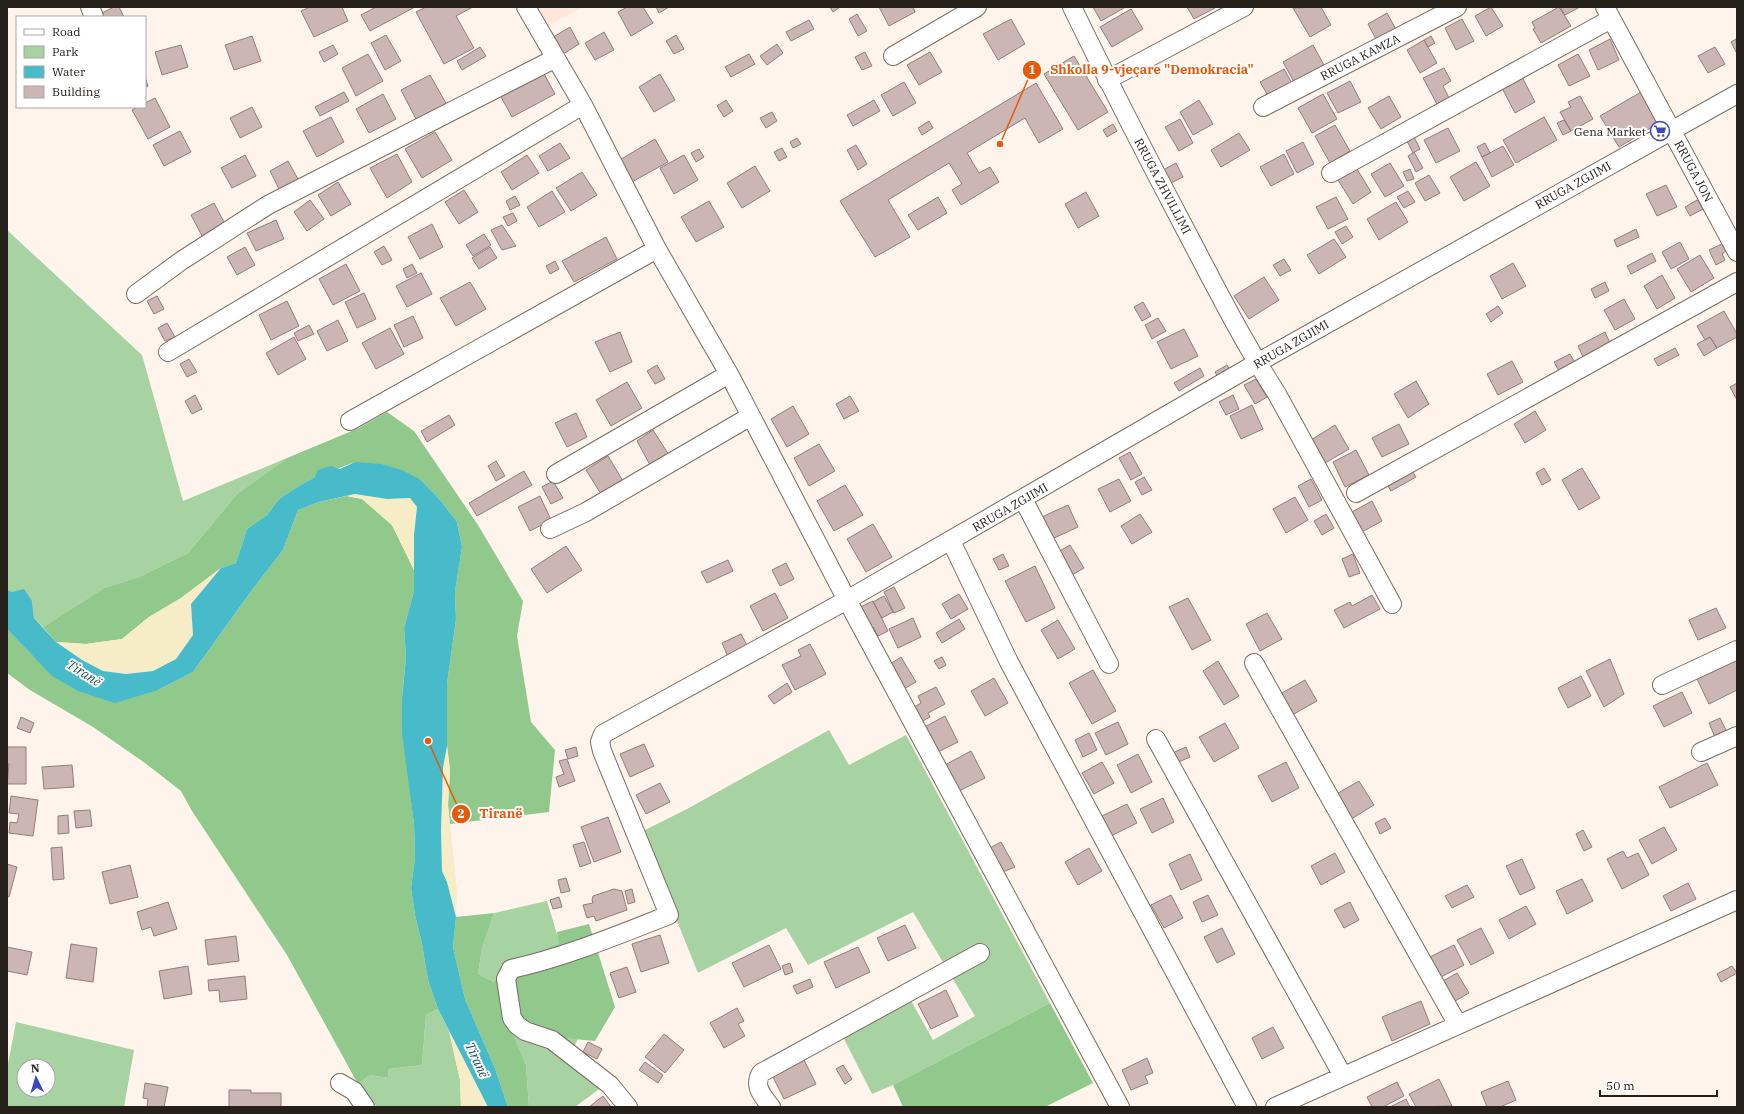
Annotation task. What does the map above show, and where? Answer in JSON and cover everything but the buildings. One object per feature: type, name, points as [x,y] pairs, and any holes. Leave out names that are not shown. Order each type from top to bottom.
[{"type":"street","points":[[526,7],[583,105],[657,249],[729,374],[847,600],[1120,1107]]},
{"type":"street","points":[[893,56],[977,7]]},
{"type":"street","name":"RRUGA ZHVILLIMI","points":[[1072,7],[1107,80],[1257,363],[1277,394],[1392,604]]},
{"type":"street","points":[[1107,80],[1244,7]]},
{"type":"street","name":"RRUGA KAMZA","points":[[1263,108],[1457,7]]},
{"type":"street","points":[[1331,173],[1608,13]]},
{"type":"street","name":"RRUGA JON","points":[[1608,13],[1737,250]]},
{"type":"street","points":[[136,294],[180,261],[268,205],[556,58]]},
{"type":"street","name":"RRUGA ZGJIMI","points":[[628,1107],[610,1085],[552,1040],[525,1031],[516,1025],[512,1018],[506,979],[511,969],[606,939],[669,915],[602,751],[600,742],[603,734],[847,600],[1257,363],[1672,129],[1737,94]]},
{"type":"street","points":[[168,352],[583,105]]},
{"type":"street","points":[[350,421],[657,249]]},
{"type":"street","points":[[1356,493],[1737,282]]},
{"type":"street","points":[[556,474],[729,374]]},
{"type":"street","points":[[550,529],[586,512],[751,416]]},
{"type":"street","points":[[1023,499],[1109,664]]},
{"type":"street","points":[[951,541],[1009,662],[1247,1107]]},
{"type":"street","points":[[1662,685],[1737,650]]},
{"type":"street","points":[[1254,663],[1458,1025]]},
{"type":"street","points":[[1701,752],[1737,736]]},
{"type":"street","points":[[1156,739],[1343,1076]]},
{"type":"street","points":[[1275,1107],[1737,900]]},
{"type":"street","points":[[771,1107],[759,1092],[758,1079],[761,1073],[980,953]]},
{"type":"street","points":[[340,1083],[354,1091],[365,1107]]},
{"type":"shaded area","points":[[538,7],[583,7],[547,26]]},
{"type":"green space","points":[[7,230],[142,355],[183,501],[287,458],[237,494],[188,553],[139,577],[104,588],[43,627],[34,618],[32,601],[7,590]]},
{"type":"green space","points":[[387,412],[414,431],[478,525],[523,601],[517,636],[531,722],[555,750],[549,812],[450,824],[448,805],[450,770],[447,746],[447,684],[456,619],[455,592],[462,547],[457,522],[441,501],[421,480],[355,462],[315,477],[279,499],[267,515],[247,529],[236,563],[221,568],[181,598],[149,617],[122,639],[86,644],[56,642],[43,627],[104,588],[139,577],[188,553],[237,494],[287,458],[359,428]]},
{"type":"green space","points":[[347,496],[362,499],[392,525],[414,570],[414,591],[404,628],[406,657],[402,697],[414,824],[415,858],[411,888],[428,980],[438,1009],[426,1015],[422,1065],[389,1069],[388,1078],[370,1075],[358,1084],[287,955],[192,811],[181,791],[145,763],[93,727],[30,690],[7,673],[7,629],[34,657],[158,690],[193,672],[252,590],[283,550],[298,510],[319,502]]},
{"type":"green space","points":[[829,730],[849,765],[906,735],[1050,1003],[893,1085],[872,1094],[843,1037],[910,999],[933,1040],[975,1016],[913,912],[808,965],[786,928],[698,973],[641,832],[687,809]]},
{"type":"green space","points":[[547,901],[560,944],[513,961],[501,969],[494,982],[478,974],[482,948],[494,913]]},
{"type":"green space","points":[[494,913],[482,948],[478,974],[494,982],[501,969],[513,961],[559,944],[557,932],[589,924],[615,1007],[595,1041],[512,1033],[526,1065],[529,1107],[508,1107],[496,1071],[465,999],[453,947],[456,917]]},
{"type":"green space","points":[[1050,1003],[1093,1083],[1045,1107],[903,1107],[893,1085]]},
{"type":"green space","points":[[438,1009],[449,1031],[460,1080],[461,1107],[377,1107],[358,1084],[370,1075],[388,1078],[389,1069],[422,1065],[426,1015]]},
{"type":"green space","points":[[16,1022],[134,1050],[124,1107],[7,1107],[7,1069]]},
{"type":"green space","points":[[511,1033],[578,1039],[566,1062],[602,1087],[575,1107],[529,1107],[526,1065]]},
{"type":"sand","points":[[355,494],[387,499],[410,498],[417,507],[414,535],[414,570],[392,525],[362,499],[347,496]]},
{"type":"sand","points":[[221,568],[191,604],[193,635],[176,659],[153,671],[126,674],[103,671],[82,660],[56,642],[86,644],[122,639],[149,617],[181,598]]},
{"type":"sand","points":[[447,746],[450,770],[448,805],[457,890],[456,917],[447,882],[442,871],[441,830],[443,768]]},
{"type":"sand","points":[[449,1031],[488,1107],[461,1107],[460,1080]]},
{"type":"water","points":[[355,462],[381,464],[402,470],[421,480],[441,501],[457,522],[462,547],[455,592],[456,619],[447,684],[447,746],[443,768],[441,830],[442,871],[447,882],[456,917],[453,947],[465,999],[496,1071],[508,1107],[488,1107],[438,1009],[428,980],[415,915],[411,888],[415,858],[414,824],[402,733],[402,698],[406,657],[404,628],[414,591],[414,535],[417,507],[410,498],[387,499],[355,494],[319,502],[298,510],[283,550],[252,590],[193,672],[158,690],[115,703],[78,691],[52,676],[7,629],[7,590],[12,592],[24,589],[32,601],[34,618],[56,642],[82,660],[103,671],[126,674],[153,671],[176,659],[193,635],[191,604],[221,568],[236,563],[247,529],[267,515],[279,499],[315,477],[318,470],[331,466],[340,469]]},
{"type":"place","name":"Gena Market","points":[[1660,131]]},
{"type":"place","name":"Shkolla 9-vjeçare \"Demokracia\"","points":[[1000,144]]},
{"type":"place","name":"Tiranë","points":[[428,741]]}]
